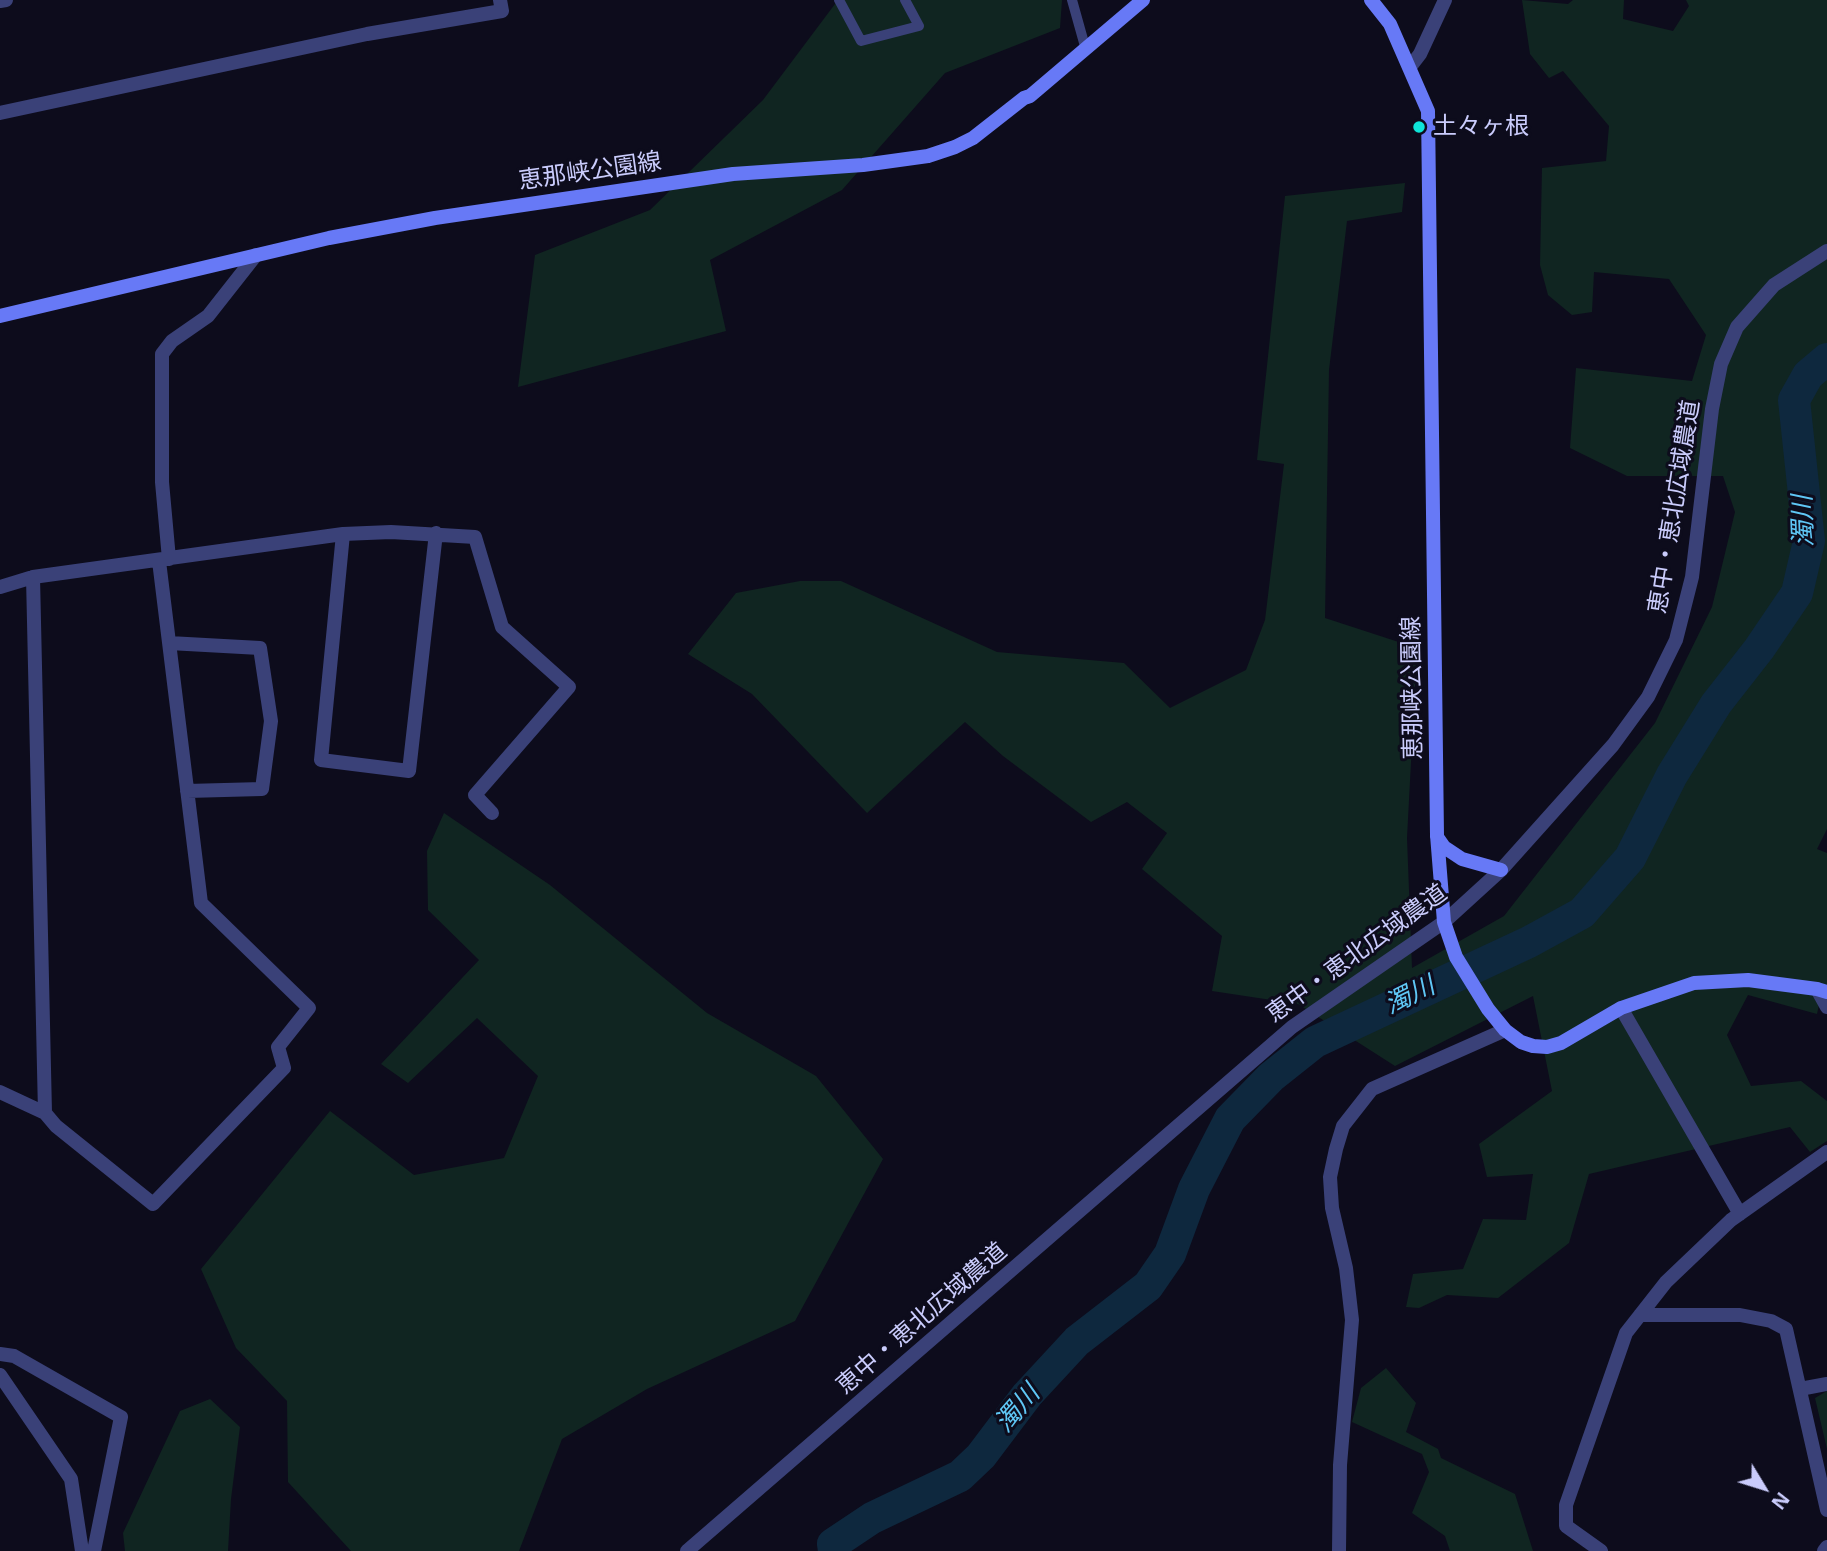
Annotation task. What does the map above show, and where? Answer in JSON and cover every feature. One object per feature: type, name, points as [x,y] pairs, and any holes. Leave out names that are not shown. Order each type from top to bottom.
[{"type":"main road","name":"恵那峡公園線","points":[[0,316],[329,238],[435,218],[733,174],[863,165],[928,156],[973,138],[1030,96],[1143,0]]},
{"type":"main road","name":"恵那峡公園線","points":[[1371,0],[1390,24],[1428,111],[1437,835],[1444,922],[1456,957],[1488,1009],[1505,1030],[1521,1042],[1547,1047],[1560,1043],[1621,1008],[1694,983],[1748,980],[1822,990]]},
{"type":"main road","points":[[1437,835],[1444,847],[1462,859],[1501,870]]},
{"type":"street","points":[[0,1],[6,0]]},
{"type":"street","points":[[0,113],[367,34],[502,12],[500,0]]},
{"type":"street","points":[[1410,67],[1420,54],[1445,0]]},
{"type":"street","name":"恵中・恵北広域農道","points":[[687,1551],[1292,1027],[1444,922],[1501,870],[1613,745],[1648,697],[1676,640],[1692,577],[1712,410],[1721,364],[1737,327],[1774,285],[1827,251]]},
{"type":"street","points":[[0,1092],[45,1113],[56,1126],[153,1204],[284,1068],[278,1047],[309,1008],[201,903],[169,643],[162,482],[162,354],[172,341],[208,316],[256,255]]},
{"type":"street","points":[[343,534],[321,760],[409,771],[436,533]]},
{"type":"street","points":[[0,587],[33,577],[343,534],[436,533],[475,537],[502,627],[569,687],[475,795],[492,813]]},
{"type":"street","points":[[33,577],[45,1113]]},
{"type":"street","points":[[169,643],[260,648],[271,721],[262,789],[187,791]]},
{"type":"street","points":[[1822,990],[1827,1007]]},
{"type":"street","points":[[1621,1008],[1740,1214]]},
{"type":"street","points":[[1339,1551],[1340,1465],[1352,1320],[1346,1268],[1332,1208],[1330,1178],[1343,1126],[1372,1089],[1505,1030]]},
{"type":"street","points":[[1601,1551],[1566,1526],[1566,1506],[1626,1333],[1666,1282],[1740,1214],[1827,1152]]},
{"type":"street","points":[[1640,1315],[1740,1315],[1771,1321],[1786,1329],[1827,1510]]},
{"type":"street","points":[[0,1354],[14,1356],[121,1417],[94,1551]]},
{"type":"street","points":[[0,1375],[71,1479],[82,1551]]},
{"type":"street","points":[[1800,1389],[1827,1384]]},
{"type":"lane","points":[[839,0],[861,41],[919,26],[905,0]]},
{"type":"lane","points":[[1072,0],[1086,50]]},
{"type":"green space","points":[[838,0],[1062,0],[1060,28],[945,73],[842,190],[710,260],[726,331],[518,387],[535,255],[650,210],[763,100]]},
{"type":"green space","points":[[1522,0],[1568,4],[1573,0],[1624,0],[1623,19],[1673,31],[1689,6],[1686,0],[1827,0],[1827,829],[1817,849],[1827,853],[1827,986],[1823,986],[1817,1014],[1748,995],[1727,1035],[1751,1086],[1801,1081],[1827,1101],[1827,1141],[1810,1152],[1790,1127],[1589,1174],[1569,1243],[1498,1298],[1447,1295],[1419,1308],[1406,1307],[1413,1274],[1463,1269],[1483,1219],[1526,1220],[1533,1174],[1487,1177],[1479,1144],[1552,1091],[1533,996],[1395,1066],[1298,1004],[1212,991],[1222,936],[1142,869],[1167,833],[1127,802],[1091,822],[1003,756],[965,722],[867,813],[752,694],[688,654],[736,593],[800,581],[841,581],[997,652],[1124,663],[1170,708],[1246,670],[1265,620],[1284,464],[1257,460],[1285,196],[1405,183],[1402,212],[1347,221],[1329,370],[1325,618],[1417,648],[1407,838],[1412,968],[1504,916],[1655,723],[1712,607],[1735,512],[1723,476],[1627,476],[1570,448],[1576,368],[1692,381],[1706,335],[1669,279],[1594,272],[1592,312],[1572,315],[1548,295],[1540,265],[1542,168],[1606,161],[1609,126],[1563,71],[1549,78],[1530,54]]},
{"type":"green space","points":[[444,813],[550,885],[707,1013],[816,1076],[883,1159],[795,1321],[647,1389],[562,1439],[519,1551],[351,1551],[288,1482],[287,1401],[236,1348],[201,1269],[330,1111],[414,1175],[504,1158],[538,1076],[477,1018],[408,1083],[381,1064],[479,960],[428,910],[427,851]]},
{"type":"green space","points":[[1386,1368],[1416,1403],[1406,1432],[1438,1449],[1441,1458],[1515,1494],[1533,1551],[1450,1551],[1445,1536],[1412,1513],[1429,1472],[1422,1454],[1352,1422],[1361,1388]]},
{"type":"green space","points":[[1827,1391],[1827,1449],[1815,1398]]},
{"type":"green space","points":[[210,1399],[240,1427],[228,1551],[125,1551],[123,1533],[180,1411]]},
{"type":"waterway","name":"濁川","points":[[834,1551],[833,1544],[872,1518],[960,1476],[981,1456],[1027,1395],[1077,1341],[1148,1286],[1170,1254],[1194,1189],[1230,1119],[1271,1077],[1315,1042],[1529,942],[1582,913],[1630,858],[1672,775],[1716,704],[1759,649],[1797,593],[1809,541],[1794,400],[1808,375],[1827,359]]},
{"type":"place","name":"土々ヶ根","points":[[1419,127]]}]
